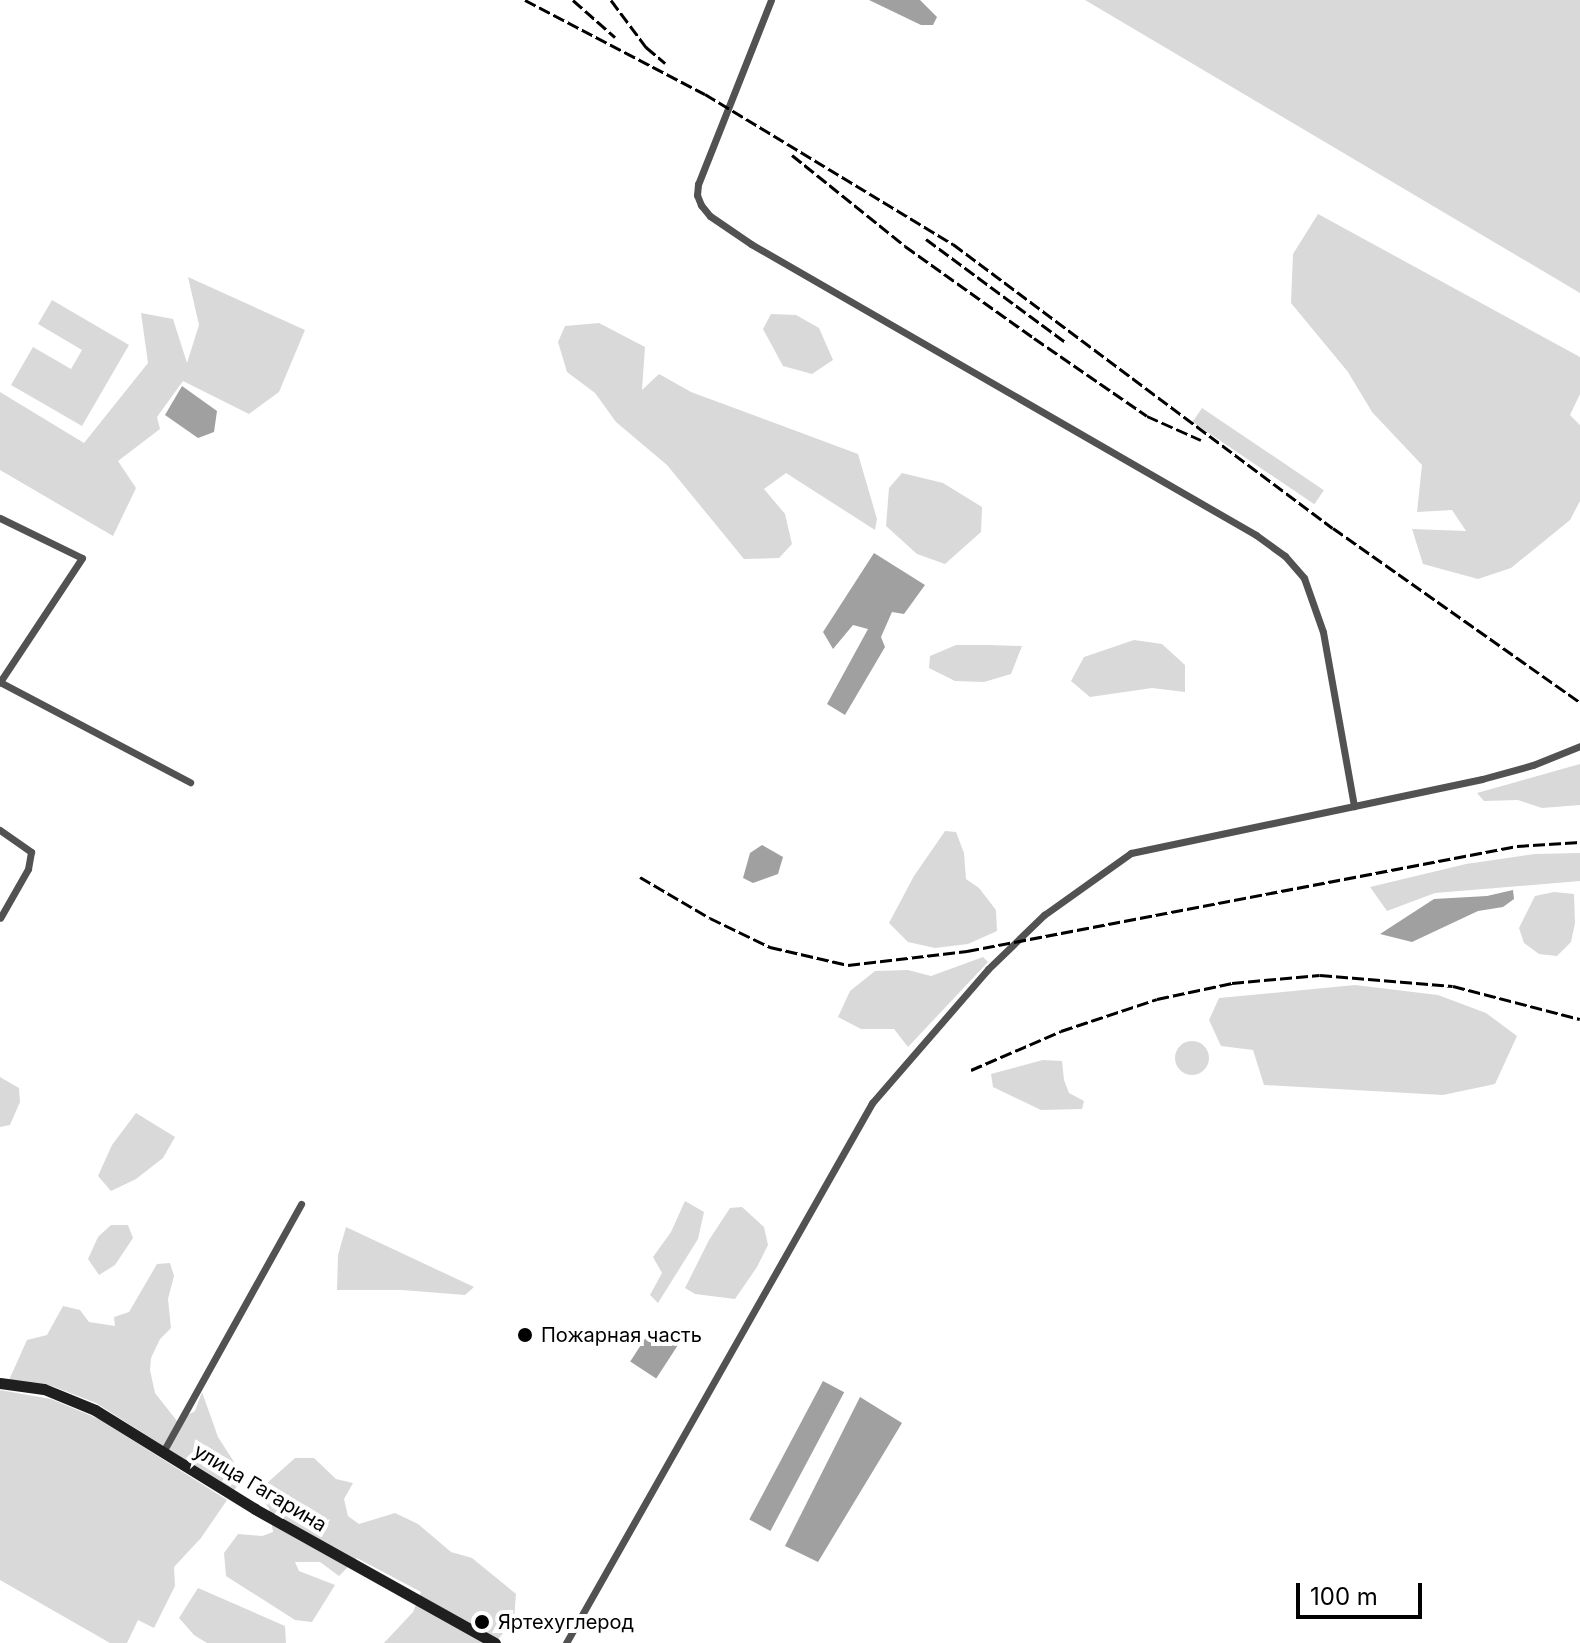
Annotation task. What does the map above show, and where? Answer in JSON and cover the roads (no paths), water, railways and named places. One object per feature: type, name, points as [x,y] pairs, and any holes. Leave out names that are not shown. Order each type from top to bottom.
[{"type":"main road","name":"улица Гагарина","points":[[0,1383],[44,1389],[95,1410],[255,1509],[495,1643]]},
{"type":"street","points":[[771,0],[698,184],[697,195],[701,205],[710,216],[751,244],[1256,535],[1285,556],[1304,578],[1323,632],[1354,806]]},
{"type":"street","points":[[0,518],[82,558],[0,682],[190,782]]},
{"type":"street","points":[[566,1643],[872,1103],[988,969],[1044,915],[1131,853],[1506,773],[1580,746]]},
{"type":"street","points":[[0,830],[31,852],[28,869],[0,918]]},
{"type":"street","points":[[163,1452],[301,1204]]},
{"type":"railway","points":[[525,0],[705,94],[953,244],[1333,528],[1580,702]]},
{"type":"railway","points":[[573,0],[615,37]]},
{"type":"railway","points":[[611,0],[646,47],[665,63]]},
{"type":"railway","points":[[792,155],[905,246],[1034,338],[1147,416],[1201,440]]},
{"type":"railway","points":[[926,239],[1064,341]]},
{"type":"railway","points":[[640,877],[710,918],[770,947],[848,965],[967,951],[1517,846],[1580,842]]},
{"type":"railway","points":[[971,1070],[1061,1031],[1157,999],[1232,983],[1320,975],[1453,986],[1580,1019]]},
{"type":"place","name":"Пожарная часть","points":[[525,1335]]},
{"type":"place","name":"Яртехуглерод","points":[[482,1622]]}]
